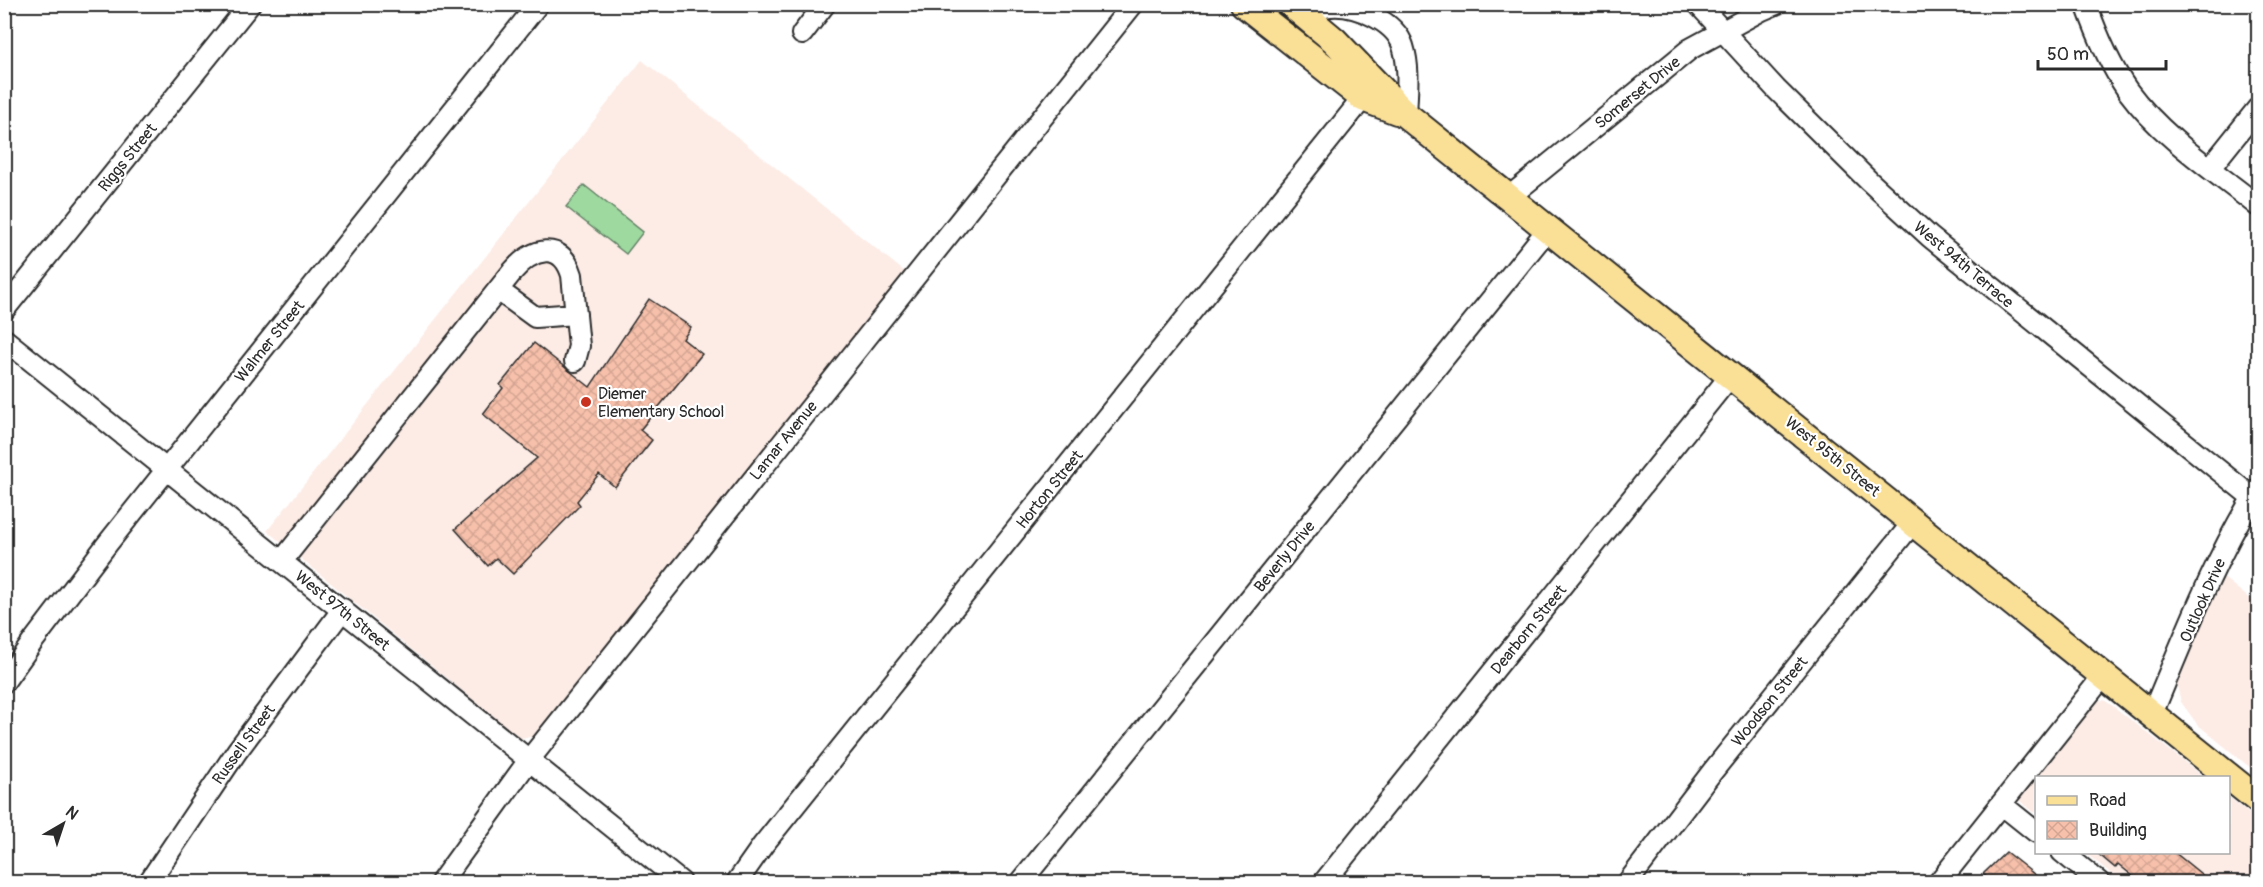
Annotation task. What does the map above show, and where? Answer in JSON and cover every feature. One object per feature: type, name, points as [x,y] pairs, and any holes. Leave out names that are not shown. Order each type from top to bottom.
[{"type":"main road","name":"West 95th Street","points":[[1244,4],[1363,98],[1406,114]]},
{"type":"main road","name":"West 95th Street","points":[[1298,10],[1334,40],[1406,114],[2229,776]]},
{"type":"main road","name":"West 95th Street","points":[[2230,777],[2259,800]]},
{"type":"street","name":"Riggs Street","points":[[4,310],[250,4]]},
{"type":"street","name":"Walmer Street","points":[[4,682],[166,469],[538,4]]},
{"type":"street","points":[[802,34],[825,4]]},
{"type":"street","name":"Lamar Avenue","points":[[441,882],[528,760],[1133,4]]},
{"type":"street","name":"West 94th Terrace","points":[[1698,4],[1776,89],[1930,237],[2256,494]]},
{"type":"street","name":"Somerset Drive","points":[[1509,197],[1690,49],[1776,4]]},
{"type":"street","points":[[2086,4],[2107,56],[2128,91],[2154,120],[2259,206]]},
{"type":"street","points":[[1298,10],[1329,5],[1356,8],[1385,22],[1403,44],[1408,71],[1406,114]]},
{"type":"street","name":"Horton Street","points":[[737,882],[763,845],[1363,98]]},
{"type":"street","points":[[2210,168],[2259,108]]},
{"type":"street","name":"Beverly Drive","points":[[1021,882],[1548,229]]},
{"type":"street","points":[[282,561],[498,290],[528,256],[540,251],[553,252],[567,261],[570,267],[579,346],[575,361]]},
{"type":"street","points":[[498,290],[535,317],[576,314]]},
{"type":"street","name":"West 97th Street","points":[[4,339],[681,882]]},
{"type":"street","name":"Dearborn Street","points":[[1324,882],[1731,375]]},
{"type":"street","name":"Outlook Drive","points":[[2152,714],[2199,603],[2236,527],[2256,494]]},
{"type":"street","name":"Woodson Street","points":[[1628,882],[1712,772],[1914,521]]},
{"type":"street","name":"Russell Street","points":[[149,882],[237,751],[343,609]]},
{"type":"street","points":[[1939,882],[2104,675]]},
{"type":"street","points":[[2001,804],[2035,830]]},
{"type":"street","points":[[2064,854],[2099,882]]},
{"type":"shaded area","name":"Diemer Elementary School","points":[[642,60],[905,272],[532,737],[520,738],[267,531]]},
{"type":"shaded area","points":[[2220,575],[2258,605],[2258,774],[2197,724],[2181,702],[2176,682]]},
{"type":"shaded area","points":[[2104,700],[2113,706],[2203,776],[2035,776],[2035,813],[2016,798],[2090,705]]},
{"type":"shaded area","points":[[2230,798],[2258,821],[2258,864],[2248,882],[2122,882],[2086,854],[2230,854]]},
{"type":"green space","points":[[584,185],[643,232],[626,254],[566,207]]},
{"type":"building","points":[[649,299],[691,327],[683,339],[702,354],[640,430],[652,440],[615,487],[599,474],[577,501],[580,505],[513,574],[496,558],[488,566],[455,529],[537,458],[483,414],[503,388],[500,385],[534,343],[590,387]]},
{"type":"building","points":[[2006,852],[2044,882],[1993,882],[1983,874]]},
{"type":"building","points":[[2098,854],[2176,854],[2211,882],[2140,882],[2118,864],[2115,868]]},
{"type":"place","name":"Diemer Elementary School","points":[[586,402]]}]
